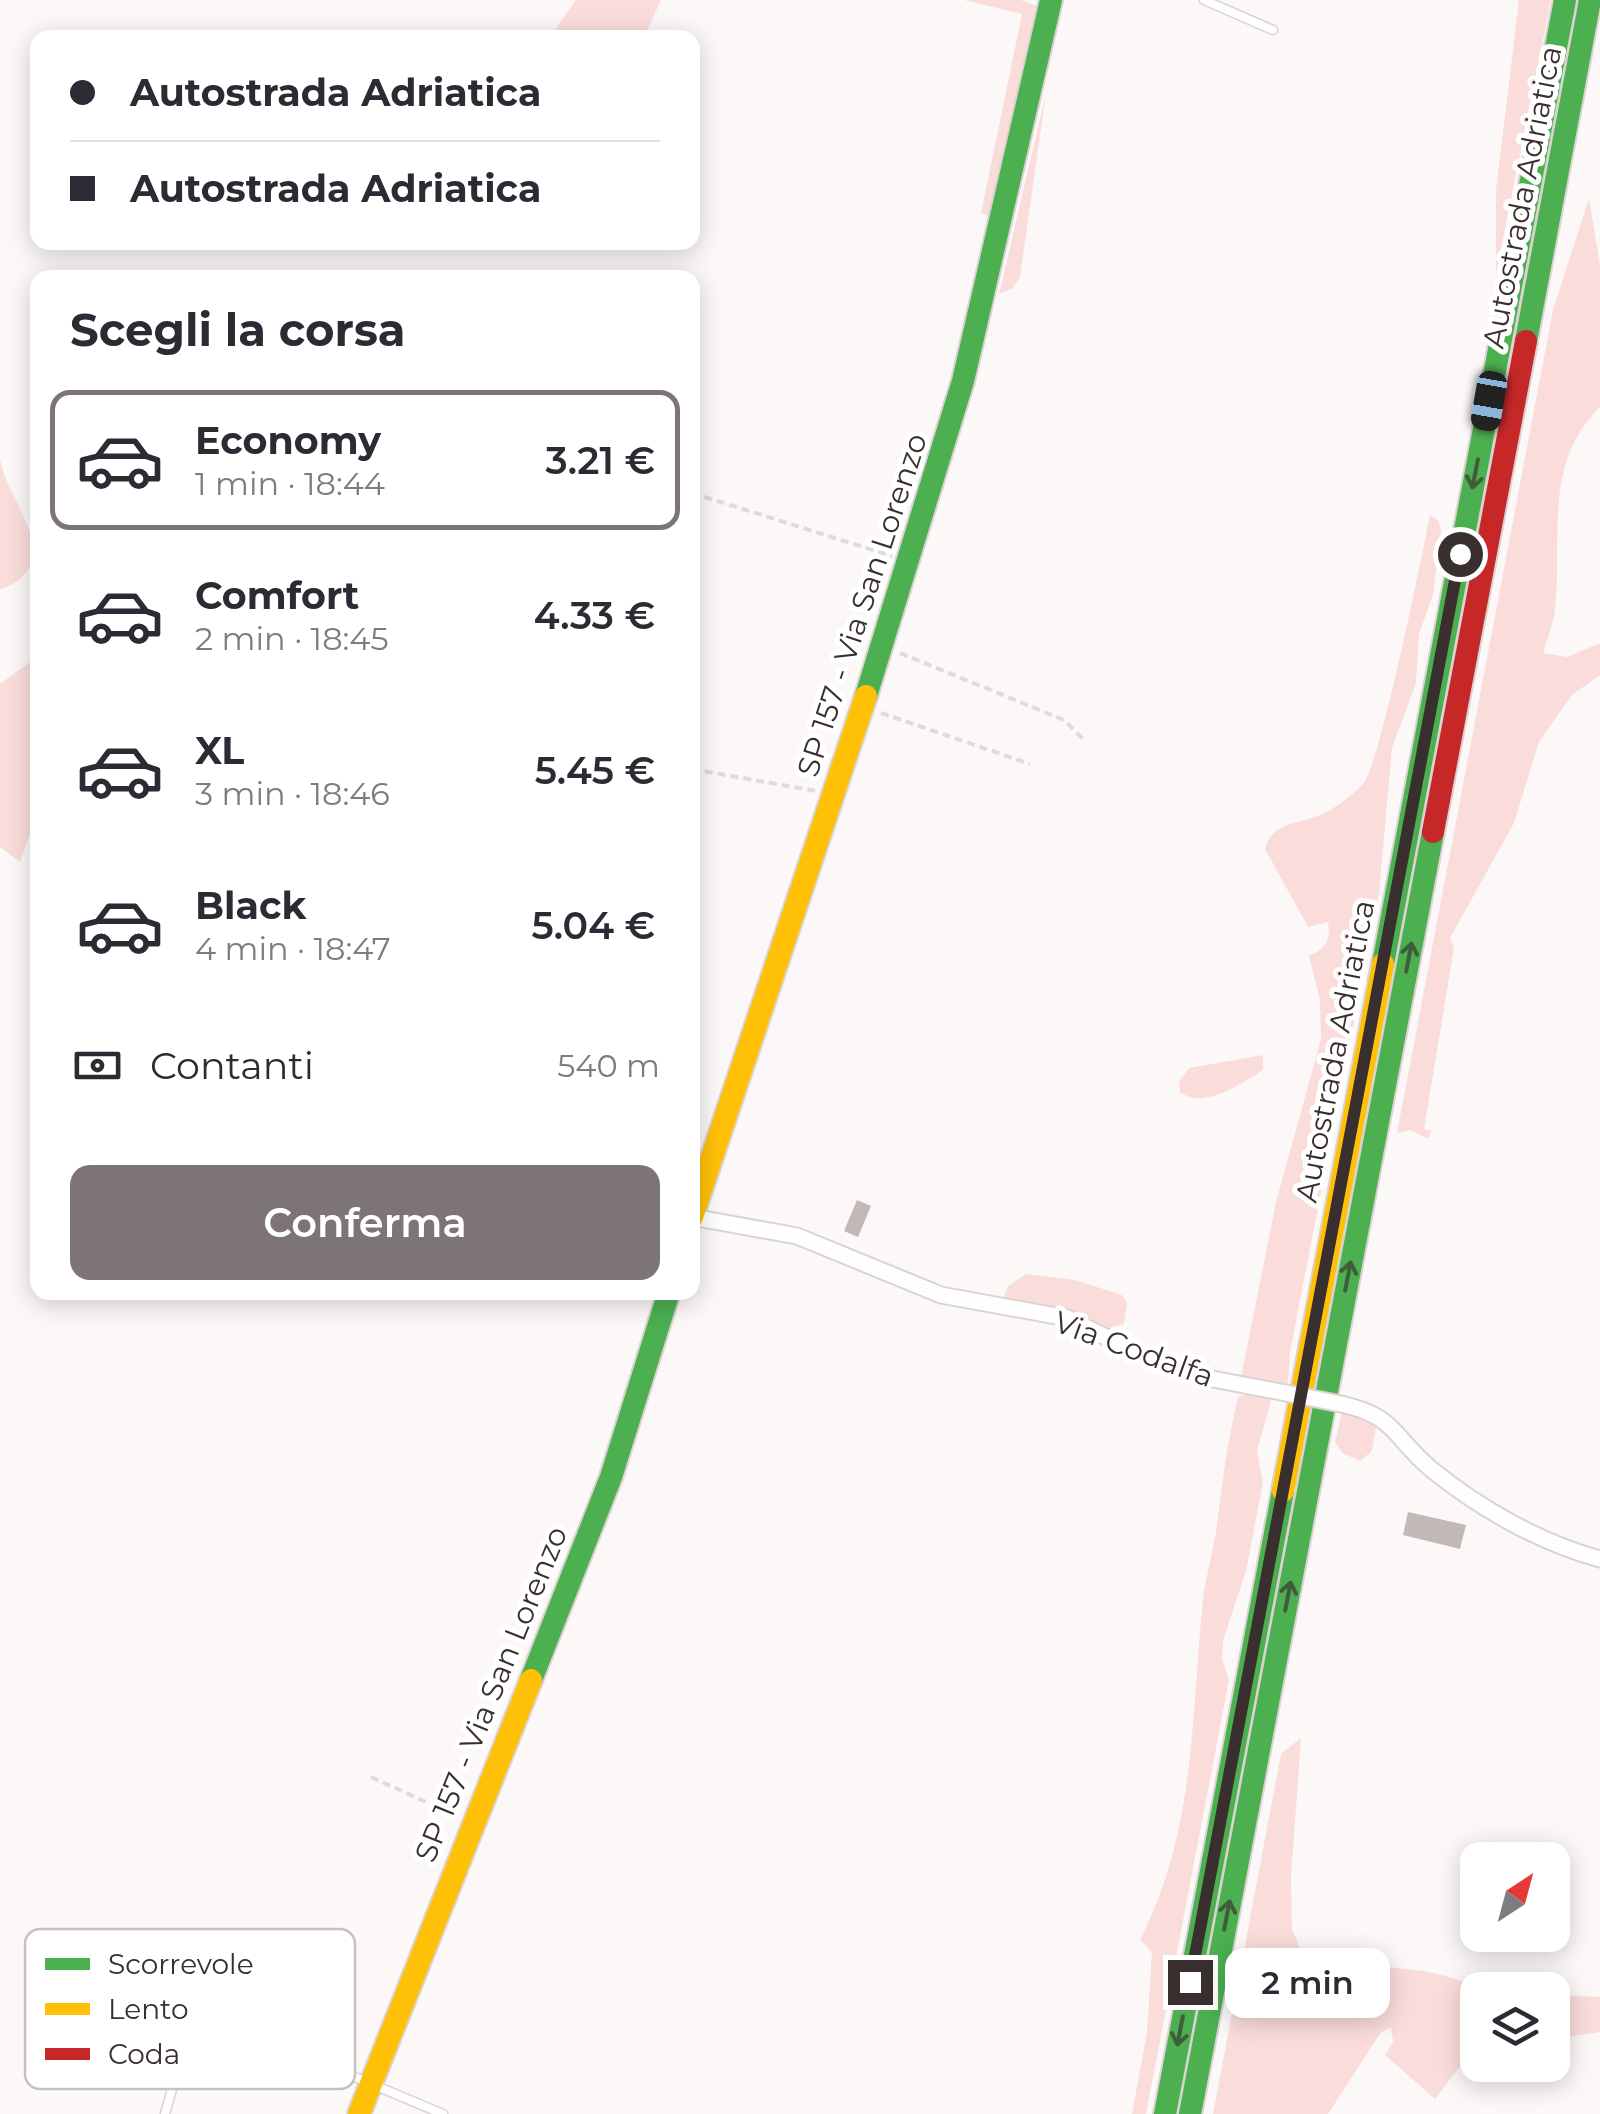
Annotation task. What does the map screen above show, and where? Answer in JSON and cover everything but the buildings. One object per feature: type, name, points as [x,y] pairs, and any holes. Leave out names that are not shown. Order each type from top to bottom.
[{"type":"main road","name":"Autostrada Adriatica","points":[[1165,2114],[1565,0]]},
{"type":"main road","name":"Autostrada Adriatica","points":[[1190,2114],[1590,0]]},
{"type":"main road","name":"SP 157 - Via San Lorenzo","points":[[700,1193],[911,562],[963,381],[1047,1]]},
{"type":"main road","name":"SP 157 - Via San Lorenzo","points":[[360,2114],[471,1822],[611,1477],[666,1300]]},
{"type":"street","name":"Via Codalfa","points":[[700,1218],[797,1236],[940,1295],[1067,1318],[1155,1361],[1202,1377],[1380,1415],[1432,1469],[1528,1532],[1600,1559]]},
{"type":"lane","points":[[1204,0],[1273,30]]},
{"type":"lane","points":[[355,2075],[443,2114]]},
{"type":"lane","points":[[164,2114],[171,2089]]},
{"type":"path","points":[[700,496],[911,562]]},
{"type":"path","points":[[883,647],[1064,720],[1084,740]]},
{"type":"path","points":[[862,707],[1030,764]]},
{"type":"path","points":[[700,770],[833,794]]},
{"type":"path","points":[[370,1778],[471,1822]]},
{"type":"shaded area","points":[[576,0],[661,0],[647,30],[555,30]]},
{"type":"shaded area","points":[[964,0],[1021,0],[1042,8],[996,220],[981,213],[1022,14]]},
{"type":"shaded area","points":[[1519,0],[1551,0],[1496,274],[1496,190]]},
{"type":"shaded area","points":[[1046,93],[1020,277],[1013,288],[999,294]]},
{"type":"shaded area","points":[[1589,198],[1600,265],[1600,407],[1582,429],[1562,477],[1555,608],[1543,653],[1567,657],[1600,643],[1600,675],[1572,695],[1539,742],[1514,823],[1450,938],[1454,948],[1424,1129],[1432,1131],[1428,1139],[1410,1130],[1397,1133],[1553,310]]},
{"type":"shaded area","points":[[0,459],[29,531],[30,565],[21,578],[0,590]]},
{"type":"shaded area","points":[[1430,515],[1438,520],[1441,529],[1433,595],[1419,634],[1416,683],[1392,748],[1379,893],[1290,1352],[1288,1384],[1241,1377],[1276,1202],[1321,1039],[1320,1000],[1309,956],[1323,947],[1329,934],[1328,922],[1308,927],[1265,849],[1277,830],[1325,813],[1363,784],[1390,701]]},
{"type":"shaded area","points":[[30,662],[30,834],[20,862],[0,847],[0,684]]},
{"type":"shaded area","points":[[1263,1055],[1263,1070],[1222,1093],[1200,1098],[1180,1092],[1179,1081],[1189,1068]]},
{"type":"shaded area","points":[[1026,1274],[1075,1280],[1122,1295],[1127,1303],[1124,1324],[1109,1328],[1001,1305],[1008,1286]]},
{"type":"shaded area","points":[[1238,1397],[1272,1397],[1257,1451],[1263,1483],[1246,1571],[1223,1641],[1222,1659],[1229,1680],[1146,2114],[1132,2114],[1147,2032],[1152,1952],[1140,1940],[1172,1857],[1181,1815],[1193,1730],[1204,1591],[1234,1414]]},
{"type":"shaded area","points":[[1343,1408],[1377,1422],[1372,1451],[1360,1461],[1342,1453],[1335,1442]]},
{"type":"shaded area","points":[[1301,1738],[1291,1877],[1292,1929],[1300,1948],[1330,1959],[1429,1972],[1460,1980],[1460,2066],[1435,2099],[1385,2055],[1393,2042],[1391,2028],[1381,2032],[1328,2114],[1213,2114],[1281,1754]]},
{"type":"shaded area","points":[[1570,1996],[1600,1997],[1600,2032],[1570,2036]]},
{"type":"traffic: fast","points":[[866,696],[963,381],[1051,0]]},
{"type":"traffic: fast","points":[[1383,964],[1565,0]]},
{"type":"traffic: fast","points":[[1526,341],[1590,0]]},
{"type":"traffic: fast","points":[[1190,2114],[1433,832]]},
{"type":"traffic: fast","points":[[531,1680],[611,1477],[666,1300]]},
{"type":"traffic: fast","points":[[1165,2114],[1283,1491]]},
{"type":"traffic: slow","points":[[700,1193],[866,696]]},
{"type":"traffic: slow","points":[[1283,1491],[1383,964]]},
{"type":"traffic: slow","points":[[359,2114],[531,1680]]},
{"type":"traffic: jam","points":[[1433,832],[1526,341]]},
{"type":"route","points":[[1190,1982],[1460,554]]}]
